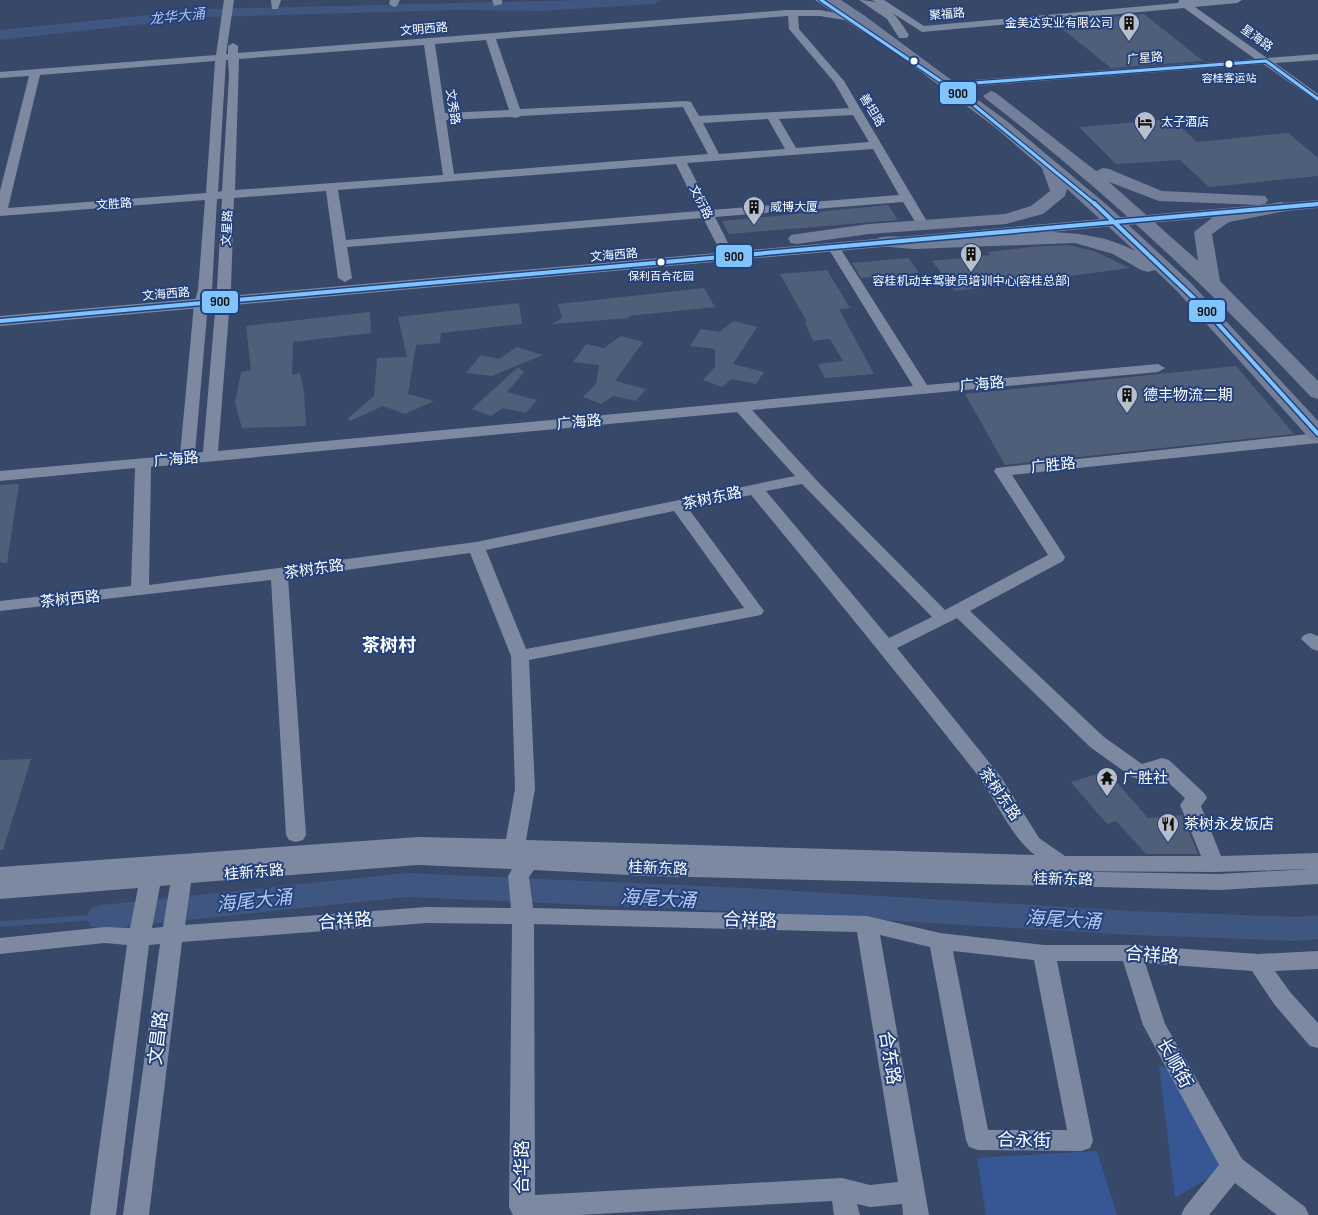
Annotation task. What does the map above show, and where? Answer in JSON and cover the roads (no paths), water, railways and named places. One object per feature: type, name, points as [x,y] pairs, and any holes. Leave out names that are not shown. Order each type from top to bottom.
[{"type":"highway","points":[[825,0],[855,18],[954,88],[1048,162],[1183,286],[1318,434]]},
{"type":"highway","points":[[846,0],[919,46]]},
{"type":"highway","points":[[958,73],[1076,160],[1130,206],[1211,282],[1318,393]]},
{"type":"highway","points":[[1076,160],[1126,184],[1159,196],[1259,200]]},
{"type":"highway","points":[[797,239],[923,225],[1006,219],[1037,210],[1058,192],[1056,181],[1048,162]]},
{"type":"highway","points":[[1211,282],[1203,232],[1223,218],[1280,208]]},
{"type":"highway","points":[[884,242],[914,244],[1033,238],[1076,238],[1120,250],[1183,286]]},
{"type":"main road","points":[[865,0],[892,17],[903,35]]},
{"type":"main road","name":"文海西路","points":[[223,295],[345,278],[797,239],[925,231],[1318,194]]},
{"type":"main road","name":"文海西路","points":[[0,321],[223,295],[834,248],[1318,204]]},
{"type":"main road","name":"文海西路","points":[[0,308],[203,297]]},
{"type":"street","name":"文明西路","points":[[274,52],[785,9],[825,0]]},
{"type":"street","name":"聚福路","points":[[877,0],[922,29],[1183,3],[1236,0]]},
{"type":"street","name":"星海路","points":[[1183,3],[1318,99]]},
{"type":"street","name":"文星路","points":[[187,458],[203,297],[221,77],[221,52],[237,38],[233,8]]},
{"type":"street","name":"文明西路","points":[[0,73],[35,72],[167,60],[221,52],[274,52],[793,13],[830,13],[855,18]]},
{"type":"street","name":"善坦路","points":[[793,13],[794,29],[839,81],[923,225]]},
{"type":"street","points":[[490,36],[516,115]]},
{"type":"street","points":[[237,38],[274,52]]},
{"type":"street","name":"文秀路","points":[[429,41],[449,178]]},
{"type":"street","points":[[167,60],[221,52]]},
{"type":"street","name":"文星路","points":[[210,456],[223,295],[234,76],[221,52]]},
{"type":"street","points":[[234,76],[243,65],[274,52]]},
{"type":"street","name":"广星路","points":[[974,83],[1318,57]]},
{"type":"street","name":"文明西路","points":[[0,73],[167,60]]},
{"type":"street","points":[[167,60],[190,65],[221,77]]},
{"type":"street","points":[[0,212],[35,72]]},
{"type":"street","points":[[440,117],[516,115],[687,104],[715,156]]},
{"type":"street","points":[[696,120],[857,111]]},
{"type":"street","points":[[772,116],[792,150]]},
{"type":"street","name":"文胜路","points":[[0,212],[877,145]]},
{"type":"street","name":"文衍路","points":[[679,159],[723,245]]},
{"type":"street","points":[[332,187],[345,278]]},
{"type":"street","points":[[340,244],[907,198]]},
{"type":"street","points":[[834,248],[923,390]]},
{"type":"street","name":"广海路","points":[[0,476],[1158,368]]},
{"type":"street","points":[[741,407],[806,478],[951,614],[1096,742],[1139,772],[1162,765],[1197,798],[1190,804],[1214,864]]},
{"type":"street","name":"广胜路","points":[[886,646],[951,614],[1057,557],[1002,471],[1318,438]]},
{"type":"street","points":[[140,591],[144,462]]},
{"type":"street","points":[[755,489],[806,478]]},
{"type":"street","name":"茶树东路","points":[[221,582],[476,547],[755,489],[886,646],[994,782],[1032,843],[1061,863]]},
{"type":"street","points":[[520,656],[755,611],[678,505]]},
{"type":"street","points":[[476,547],[520,656],[525,789],[520,862],[523,916]]},
{"type":"street","points":[[279,574],[296,835]]},
{"type":"street","name":"茶树西路","points":[[0,606],[221,582]]},
{"type":"street","name":"桂新东路","points":[[0,891],[183,869],[418,857],[520,862],[1220,882],[1318,876]]},
{"type":"street","name":"桂新东路","points":[[520,862],[1214,864],[1318,861]]},
{"type":"street","name":"文昌路","points":[[136,1215],[183,869]]},
{"type":"street","name":"桂新东路","points":[[0,875],[152,872]]},
{"type":"street","name":"文昌路","points":[[103,1215],[139,937],[152,872]]},
{"type":"street","name":"合祥路","points":[[0,946],[105,935],[139,937],[428,915],[523,916],[867,924],[940,941],[1044,952],[1131,953],[1258,963],[1318,960]]},
{"type":"street","name":"合华路","points":[[523,916],[522,1207],[842,1189],[914,1204]]},
{"type":"street","name":"合东路","points":[[867,924],[914,1204]]},
{"type":"street","name":"合永街","points":[[940,941],[978,1140],[1081,1141],[1044,952]]},
{"type":"street","name":"长顺街","points":[[1131,953],[1154,1025],[1233,1167],[1296,1215]]},
{"type":"street","points":[[1258,963],[1282,998],[1318,1039]]},
{"type":"street","points":[[1194,1215],[1233,1167]]},
{"type":"street","points":[[842,1189],[847,1215]]},
{"type":"waterway","name":"龙华大涌","points":[[0,35],[208,13],[456,6],[541,7],[654,0]]},
{"type":"waterway","name":"海尾大涌","points":[[102,917],[407,885],[747,900],[1133,923],[1297,929],[1318,927]]},
{"type":"waterway","name":"海尾大涌","points":[[0,924],[102,917]]},
{"type":"place","name":"金美达实业有限公司","points":[[1129,42]]},
{"type":"place","name":"容桂客运站","points":[[1229,64]]},
{"type":"place","name":"太子酒店","points":[[1145,141]]},
{"type":"place","name":"威博大厦","points":[[754,226]]},
{"type":"place","name":"保利百合花园","points":[[661,262]]},
{"type":"place","name":"容桂机动车驾驶员培训中心(容桂总部)","points":[[971,273]]},
{"type":"place","name":"德丰物流二期","points":[[1127,414]]},
{"type":"place","name":"广胜社","points":[[1107,797]]},
{"type":"place","name":"茶树永发饭店","points":[[1168,843]]},
{"type":"district","name":"茶树村","points":[[389,645]]}]
